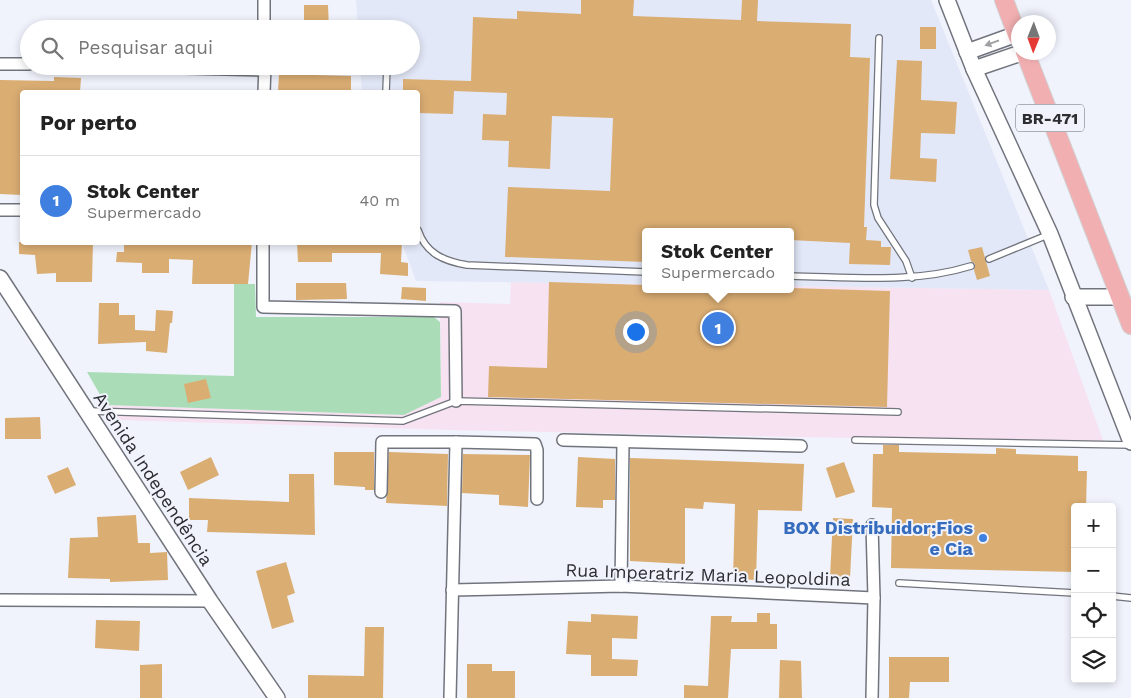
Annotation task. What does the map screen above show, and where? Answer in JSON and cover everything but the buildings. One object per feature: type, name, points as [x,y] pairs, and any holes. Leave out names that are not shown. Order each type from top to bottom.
[{"type":"main road","points":[[1004,0],[1011,18]]},
{"type":"main road","name":"BR-471","points":[[1028,60],[1125,302],[1131,325]]},
{"type":"street","points":[[264,0],[264,20]]},
{"type":"street","points":[[947,0],[974,68],[1050,234],[1131,444]]},
{"type":"street","points":[[967,52],[1011,37]]},
{"type":"street","points":[[974,68],[1011,56]]},
{"type":"street","points":[[0,64],[20,64]]},
{"type":"street","points":[[264,90],[265,75]]},
{"type":"street","points":[[0,210],[20,210]]},
{"type":"street","points":[[264,245],[263,307],[455,311],[456,401]]},
{"type":"street","name":"Avenida Independência","points":[[0,278],[210,601],[277,698]]},
{"type":"street","points":[[1073,297],[1125,302]]},
{"type":"street","points":[[563,440],[801,446]]},
{"type":"street","points":[[381,492],[382,442],[535,444],[537,450],[537,499]]},
{"type":"street","points":[[450,698],[456,442]]},
{"type":"street","points":[[621,586],[623,443]]},
{"type":"street","points":[[872,525],[874,598],[872,698]]},
{"type":"street","name":"Rua Imperatriz Maria Leopoldina","points":[[452,590],[621,586],[874,598]]},
{"type":"street","points":[[0,600],[210,601]]},
{"type":"lane","points":[[879,38],[874,205],[878,218],[906,261],[912,278]]},
{"type":"lane","points":[[386,90],[387,75]]},
{"type":"lane","points":[[420,233],[432,252],[446,262],[467,265],[642,272]]},
{"type":"lane","points":[[989,259],[1050,234]]},
{"type":"lane","points":[[794,276],[912,278],[944,274],[971,266]]},
{"type":"lane","points":[[86,411],[403,421],[456,401],[898,412]]},
{"type":"lane","points":[[855,440],[1131,444]]},
{"type":"lane","points":[[900,583],[1071,593]]},
{"type":"lane","points":[[1116,596],[1131,598]]},
{"type":"shaded area","points":[[356,0],[931,0],[1049,290],[794,286],[794,228],[642,228],[642,284],[416,281],[403,245],[420,245],[420,90],[362,90],[361,75],[420,75],[420,20],[357,20]]},
{"type":"shaded area","points":[[511,282],[642,284],[642,293],[794,293],[794,286],[1049,290],[1104,443],[451,430],[118,420],[106,405],[404,415],[441,397],[440,302],[510,304]]},
{"type":"green space","points":[[234,284],[255,284],[256,317],[434,317],[440,322],[441,397],[404,415],[106,405],[87,372],[234,376]]},
{"type":"place","name":"Stok Center","points":[[718,328]]},
{"type":"place","name":"BOX Distribuidor;Fios e Cia","points":[[983,538]]}]
